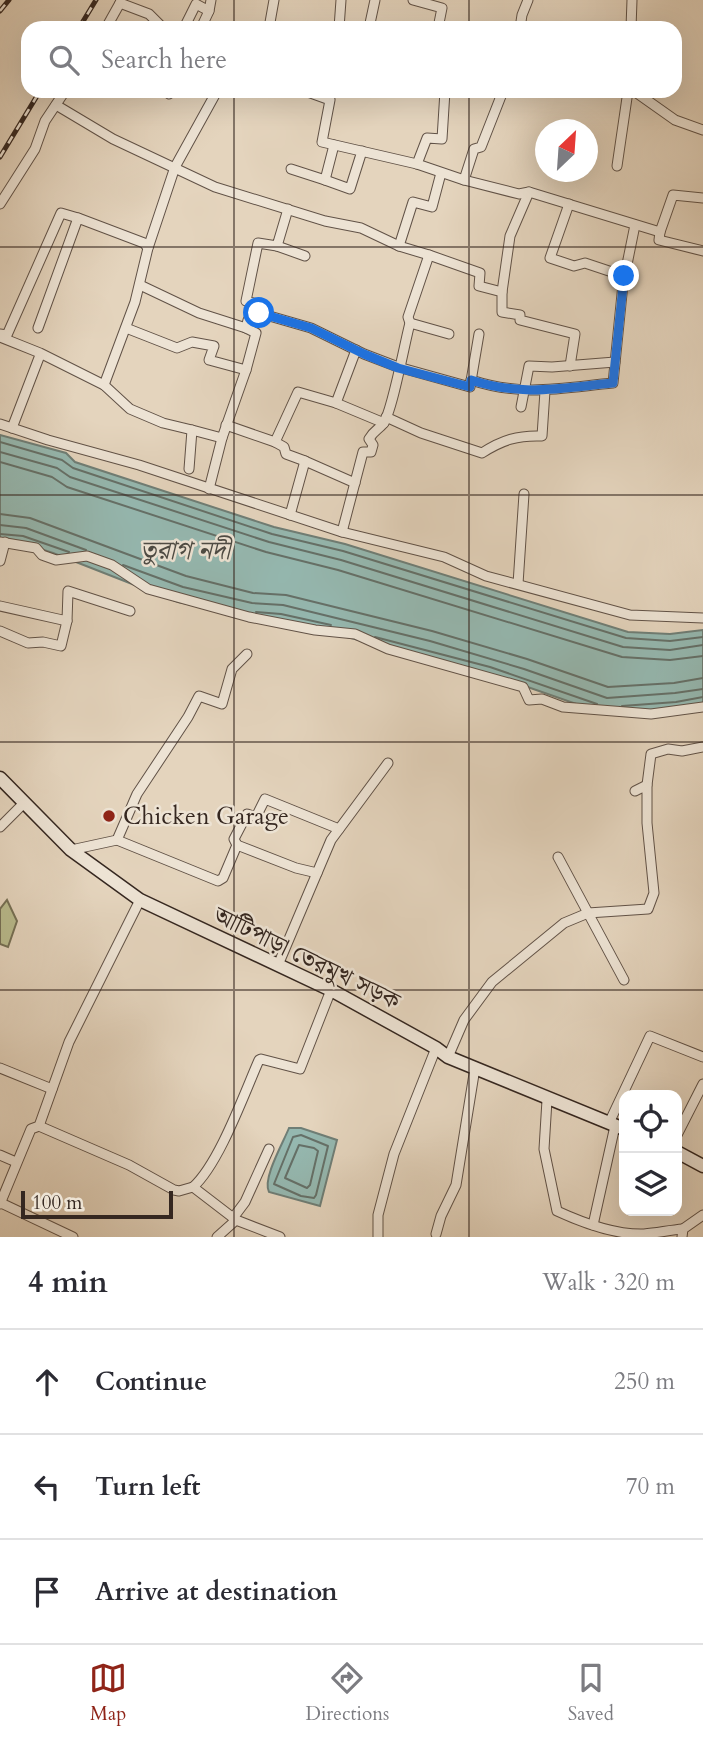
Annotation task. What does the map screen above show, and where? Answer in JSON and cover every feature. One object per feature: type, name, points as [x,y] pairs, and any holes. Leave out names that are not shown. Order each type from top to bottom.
[{"type":"main road","name":"আটিপাড়া তেরমুখ সড়ক","points":[[0,779],[71,850],[140,900],[331,990],[436,1048],[447,1057],[616,1126]]},
{"type":"main road","points":[[679,1153],[703,1166]]},
{"type":"street","points":[[204,21],[211,0]]},
{"type":"street","points":[[270,21],[274,0]]},
{"type":"street","points":[[340,21],[341,0]]},
{"type":"street","points":[[370,21],[375,0]]},
{"type":"street","points":[[413,0],[442,8],[439,21]]},
{"type":"street","points":[[521,21],[528,0]]},
{"type":"street","points":[[631,21],[632,0]]},
{"type":"street","points":[[110,21],[120,1],[149,14],[156,21]]},
{"type":"street","points":[[188,21],[196,4],[209,11]]},
{"type":"street","points":[[0,204],[35,149],[45,121],[60,98]]},
{"type":"street","points":[[104,385],[126,328],[175,167],[212,98]]},
{"type":"street","points":[[331,98],[322,142],[417,164],[519,194],[528,192],[660,232]]},
{"type":"street","points":[[417,164],[427,138],[442,139],[445,98]]},
{"type":"street","points":[[464,180],[474,149],[481,147],[500,98]]},
{"type":"street","points":[[617,166],[627,98]]},
{"type":"street","points":[[644,98],[675,120],[703,130]]},
{"type":"street","points":[[56,105],[113,139],[215,187],[325,221],[361,228],[398,246],[480,273],[479,286],[502,292]]},
{"type":"street","points":[[325,180],[334,145]]},
{"type":"street","points":[[291,169],[350,189],[362,151]]},
{"type":"street","points":[[398,246],[412,202],[432,207],[441,173]]},
{"type":"street","points":[[528,192],[510,236],[502,312],[520,315],[520,320],[575,334],[570,366]]},
{"type":"street","points":[[703,198],[673,195],[659,240],[703,251]]},
{"type":"street","points":[[569,204],[550,258],[574,266],[585,263],[624,276]]},
{"type":"street","points":[[277,246],[288,209]]},
{"type":"street","points":[[0,336],[7,335],[61,213],[145,243],[149,248]]},
{"type":"street","points":[[37,328],[78,218]]},
{"type":"street","points":[[471,380],[492,387],[524,391],[613,383],[624,276],[635,225]]},
{"type":"street","points":[[246,328],[247,320],[255,322],[261,305],[246,301],[258,243],[277,246],[305,256]]},
{"type":"street","points":[[342,532],[363,452],[371,452],[373,446],[369,439],[385,420],[410,323],[408,317],[429,255]]},
{"type":"street","points":[[140,285],[199,313],[256,333],[209,488]]},
{"type":"street","points":[[259,313],[311,328],[398,368],[470,387],[479,334]]},
{"type":"street","points":[[410,323],[449,334]]},
{"type":"street","points":[[126,328],[177,348],[192,342],[214,346],[209,360],[246,370]]},
{"type":"street","points":[[0,336],[104,385],[130,409],[163,423],[222,438]]},
{"type":"street","points":[[336,403],[356,350]]},
{"type":"street","points":[[12,428],[40,355]]},
{"type":"street","points":[[521,407],[529,366],[615,362]]},
{"type":"street","points":[[275,442],[298,392],[482,453],[503,440],[523,435],[542,436],[545,391]]},
{"type":"street","points":[[0,425],[139,465],[342,532],[444,557],[486,576],[630,615],[703,618]]},
{"type":"street","points":[[226,425],[275,442],[284,447],[286,454],[355,483]]},
{"type":"street","points":[[189,469],[192,430]]},
{"type":"street","points":[[290,514],[305,461]]},
{"type":"street","points":[[518,584],[524,494]]},
{"type":"street","points":[[0,561],[3,542],[36,548],[42,555],[56,559],[87,556],[112,565],[148,589],[249,617],[315,630],[355,634],[388,649],[523,687],[529,700],[542,699],[563,706],[651,714],[703,707]]},
{"type":"street","points":[[0,631],[26,642],[61,646],[68,591],[130,611]]},
{"type":"street","points":[[0,606],[66,621]]},
{"type":"street","points":[[117,840],[136,794],[188,718],[198,696],[222,704],[232,668],[247,654]]},
{"type":"street","points":[[447,1057],[464,1020],[492,982],[565,923],[587,913],[648,909],[654,893],[647,824],[647,785],[651,754],[668,749],[682,751],[703,747]]},
{"type":"street","points":[[278,965],[331,840],[388,763]]},
{"type":"street","points":[[635,791],[647,785]]},
{"type":"street","points":[[317,873],[296,868],[237,845],[234,839],[247,814],[256,817],[265,799],[339,829]]},
{"type":"street","points":[[0,827],[23,804]]},
{"type":"street","points":[[71,850],[117,840],[221,881],[237,845]]},
{"type":"street","points":[[558,857],[624,980]]},
{"type":"street","points":[[39,1126],[69,1042],[140,900]]},
{"type":"street","points":[[73,1237],[0,1203],[31,1129],[39,1126],[129,1165],[177,1191],[193,1187],[202,1179],[213,1160],[259,1060],[300,1069],[331,990]]},
{"type":"street","points":[[593,1225],[616,1126],[650,1036],[703,1057]]},
{"type":"street","points":[[378,1237],[378,1216],[394,1154],[436,1048]]},
{"type":"street","points":[[0,1068],[52,1089]]},
{"type":"street","points":[[436,1234],[441,1216],[456,1185],[475,1068]]},
{"type":"street","points":[[682,1125],[703,1084]]},
{"type":"street","points":[[547,1100],[544,1149],[557,1211],[604,1232],[644,1234],[683,1233],[703,1215]]},
{"type":"street","points":[[217,1237],[245,1202],[269,1149]]},
{"type":"street","points":[[0,1155],[16,1161]]},
{"type":"street","points":[[193,1187],[234,1219],[280,1237]]},
{"type":"green space","points":[[7,900],[17,921],[8,947],[0,944],[0,909]]},
{"type":"water","name":"তুরাগ নদী","points":[[0,435],[66,453],[75,462],[274,527],[345,544],[628,632],[670,634],[703,630],[703,704],[677,709],[605,714],[519,684],[426,657],[343,636],[178,602],[53,553],[22,543],[0,540]]},
{"type":"water","points":[[289,1128],[301,1128],[337,1140],[320,1206],[269,1192],[268,1179]]},
{"type":"railway","points":[[0,11],[9,0]]},
{"type":"railway","points":[[83,21],[96,0]]},
{"type":"railway","points":[[0,157],[36,98]]},
{"type":"place","name":"Chicken Garage","points":[[109,816]]},
{"type":"route","points":[[259,313],[311,328],[398,368],[470,387],[471,380],[492,387],[545,391],[613,383],[624,276]]}]
